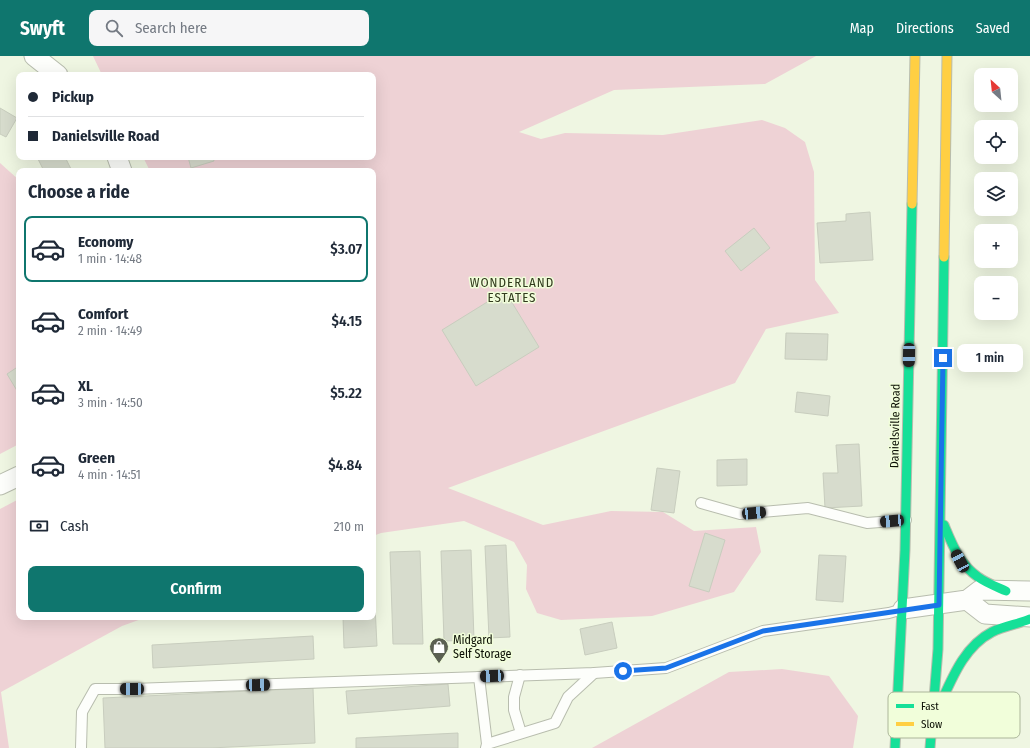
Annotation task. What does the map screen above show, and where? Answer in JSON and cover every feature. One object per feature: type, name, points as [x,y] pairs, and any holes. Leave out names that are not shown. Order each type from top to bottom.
[{"type":"main road","name":"Danielsville Road","points":[[898,692],[906,520],[915,56]]},
{"type":"main road","points":[[934,692],[938,649],[941,517],[947,56]]},
{"type":"main road","points":[[941,517],[953,548],[960,561],[978,578],[1006,590]]},
{"type":"main road","points":[[946,692],[960,664],[973,646],[991,633],[1030,618]]},
{"type":"main road","name":"Danielsville Road","points":[[895,748],[896,738]]},
{"type":"main road","points":[[930,748],[931,738]]},
{"type":"street","points":[[34,56],[54,72]]},
{"type":"street","points":[[0,485],[16,477]]},
{"type":"street","points":[[903,609],[967,600],[980,590],[1030,591]]},
{"type":"street","points":[[967,600],[985,614],[1030,618]]},
{"type":"lane","points":[[701,503],[740,514],[808,508],[867,523],[906,520]]},
{"type":"lane","points":[[82,748],[82,712],[95,689],[594,673],[666,668],[763,631],[889,613],[903,609]]},
{"type":"lane","points":[[479,677],[486,746],[521,732],[555,723],[568,697],[594,673]]},
{"type":"lane","points":[[520,675],[514,697],[514,710],[521,732]]},
{"type":"shaded area","points":[[93,56],[816,56],[765,84],[614,90],[519,132],[541,139],[565,133],[663,135],[762,120],[785,128],[805,142],[814,172],[815,280],[839,313],[766,329],[735,383],[448,488],[543,525],[611,511],[663,512],[694,531],[756,527],[761,552],[734,592],[652,616],[561,620],[537,613],[526,589],[527,565],[514,542],[464,521],[376,535],[376,168],[148,168],[144,160],[376,160],[376,72],[101,72]]},
{"type":"shaded area","points":[[0,163],[16,177],[16,446],[0,454]]},
{"type":"shaded area","points":[[16,501],[16,620],[139,620],[122,626],[1,692],[9,748],[0,748],[0,509]]},
{"type":"shaded area","points":[[782,669],[829,676],[858,716],[853,748],[592,748],[729,672]]},
{"type":"building","points":[[0,108],[16,117],[16,120],[6,137],[0,134]]},
{"type":"building","points":[[38,160],[66,160],[70,168],[42,168]]},
{"type":"building","points":[[189,160],[214,160],[214,161],[191,168]]},
{"type":"building","points":[[870,212],[873,260],[820,263],[817,223],[846,221],[846,214]]},
{"type":"building","points":[[754,228],[770,248],[741,271],[725,251]]},
{"type":"building","points":[[505,291],[539,347],[476,386],[442,330]]},
{"type":"building","points":[[786,333],[828,334],[827,360],[785,359]]},
{"type":"building","points":[[16,368],[16,389],[7,374]]},
{"type":"building","points":[[797,392],[830,396],[828,416],[795,412]]},
{"type":"building","points":[[859,444],[862,506],[825,508],[823,473],[838,473],[836,445]]},
{"type":"building","points":[[747,459],[747,485],[717,486],[717,460]]},
{"type":"building","points":[[657,468],[680,471],[674,513],[651,510]]},
{"type":"building","points":[[705,533],[725,540],[709,592],[689,586]]},
{"type":"building","points":[[506,545],[510,637],[489,638],[485,546]]},
{"type":"building","points":[[471,550],[474,640],[444,641],[441,551]]},
{"type":"building","points":[[420,551],[423,644],[393,644],[390,552]]},
{"type":"building","points":[[819,555],[846,556],[843,602],[816,600]]},
{"type":"building","points":[[343,620],[376,620],[377,646],[344,648]]},
{"type":"building","points":[[612,622],[617,648],[585,655],[580,629]]},
{"type":"building","points":[[313,636],[314,659],[153,668],[152,645]]},
{"type":"building","points":[[448,684],[450,706],[348,714],[346,691]]},
{"type":"building","points":[[313,688],[315,743],[210,748],[105,748],[103,698]]},
{"type":"building","points":[[458,733],[458,748],[356,748],[356,738]]},
{"type":"traffic: fast","points":[[898,692],[905,550],[912,204]]},
{"type":"traffic: fast","points":[[935,692],[938,649],[944,257]]},
{"type":"traffic: fast","points":[[944,525],[957,554],[966,566],[981,579],[1006,591]]},
{"type":"traffic: fast","points":[[946,692],[959,666],[973,646],[982,638],[1001,628],[1030,619]]},
{"type":"traffic: fast","points":[[895,748],[896,738]]},
{"type":"traffic: fast","points":[[930,748],[931,738]]},
{"type":"traffic: slow","points":[[912,204],[915,56]]},
{"type":"traffic: slow","points":[[944,257],[947,56]]},
{"type":"place","name":"Midgard Self Storage","points":[[439,664]]},
{"type":"district","name":"WONDERLAND ESTATES","points":[[512,290]]},
{"type":"route","points":[[623,671],[666,668],[763,631],[889,613],[903,609],[939,605],[943,358]]}]
